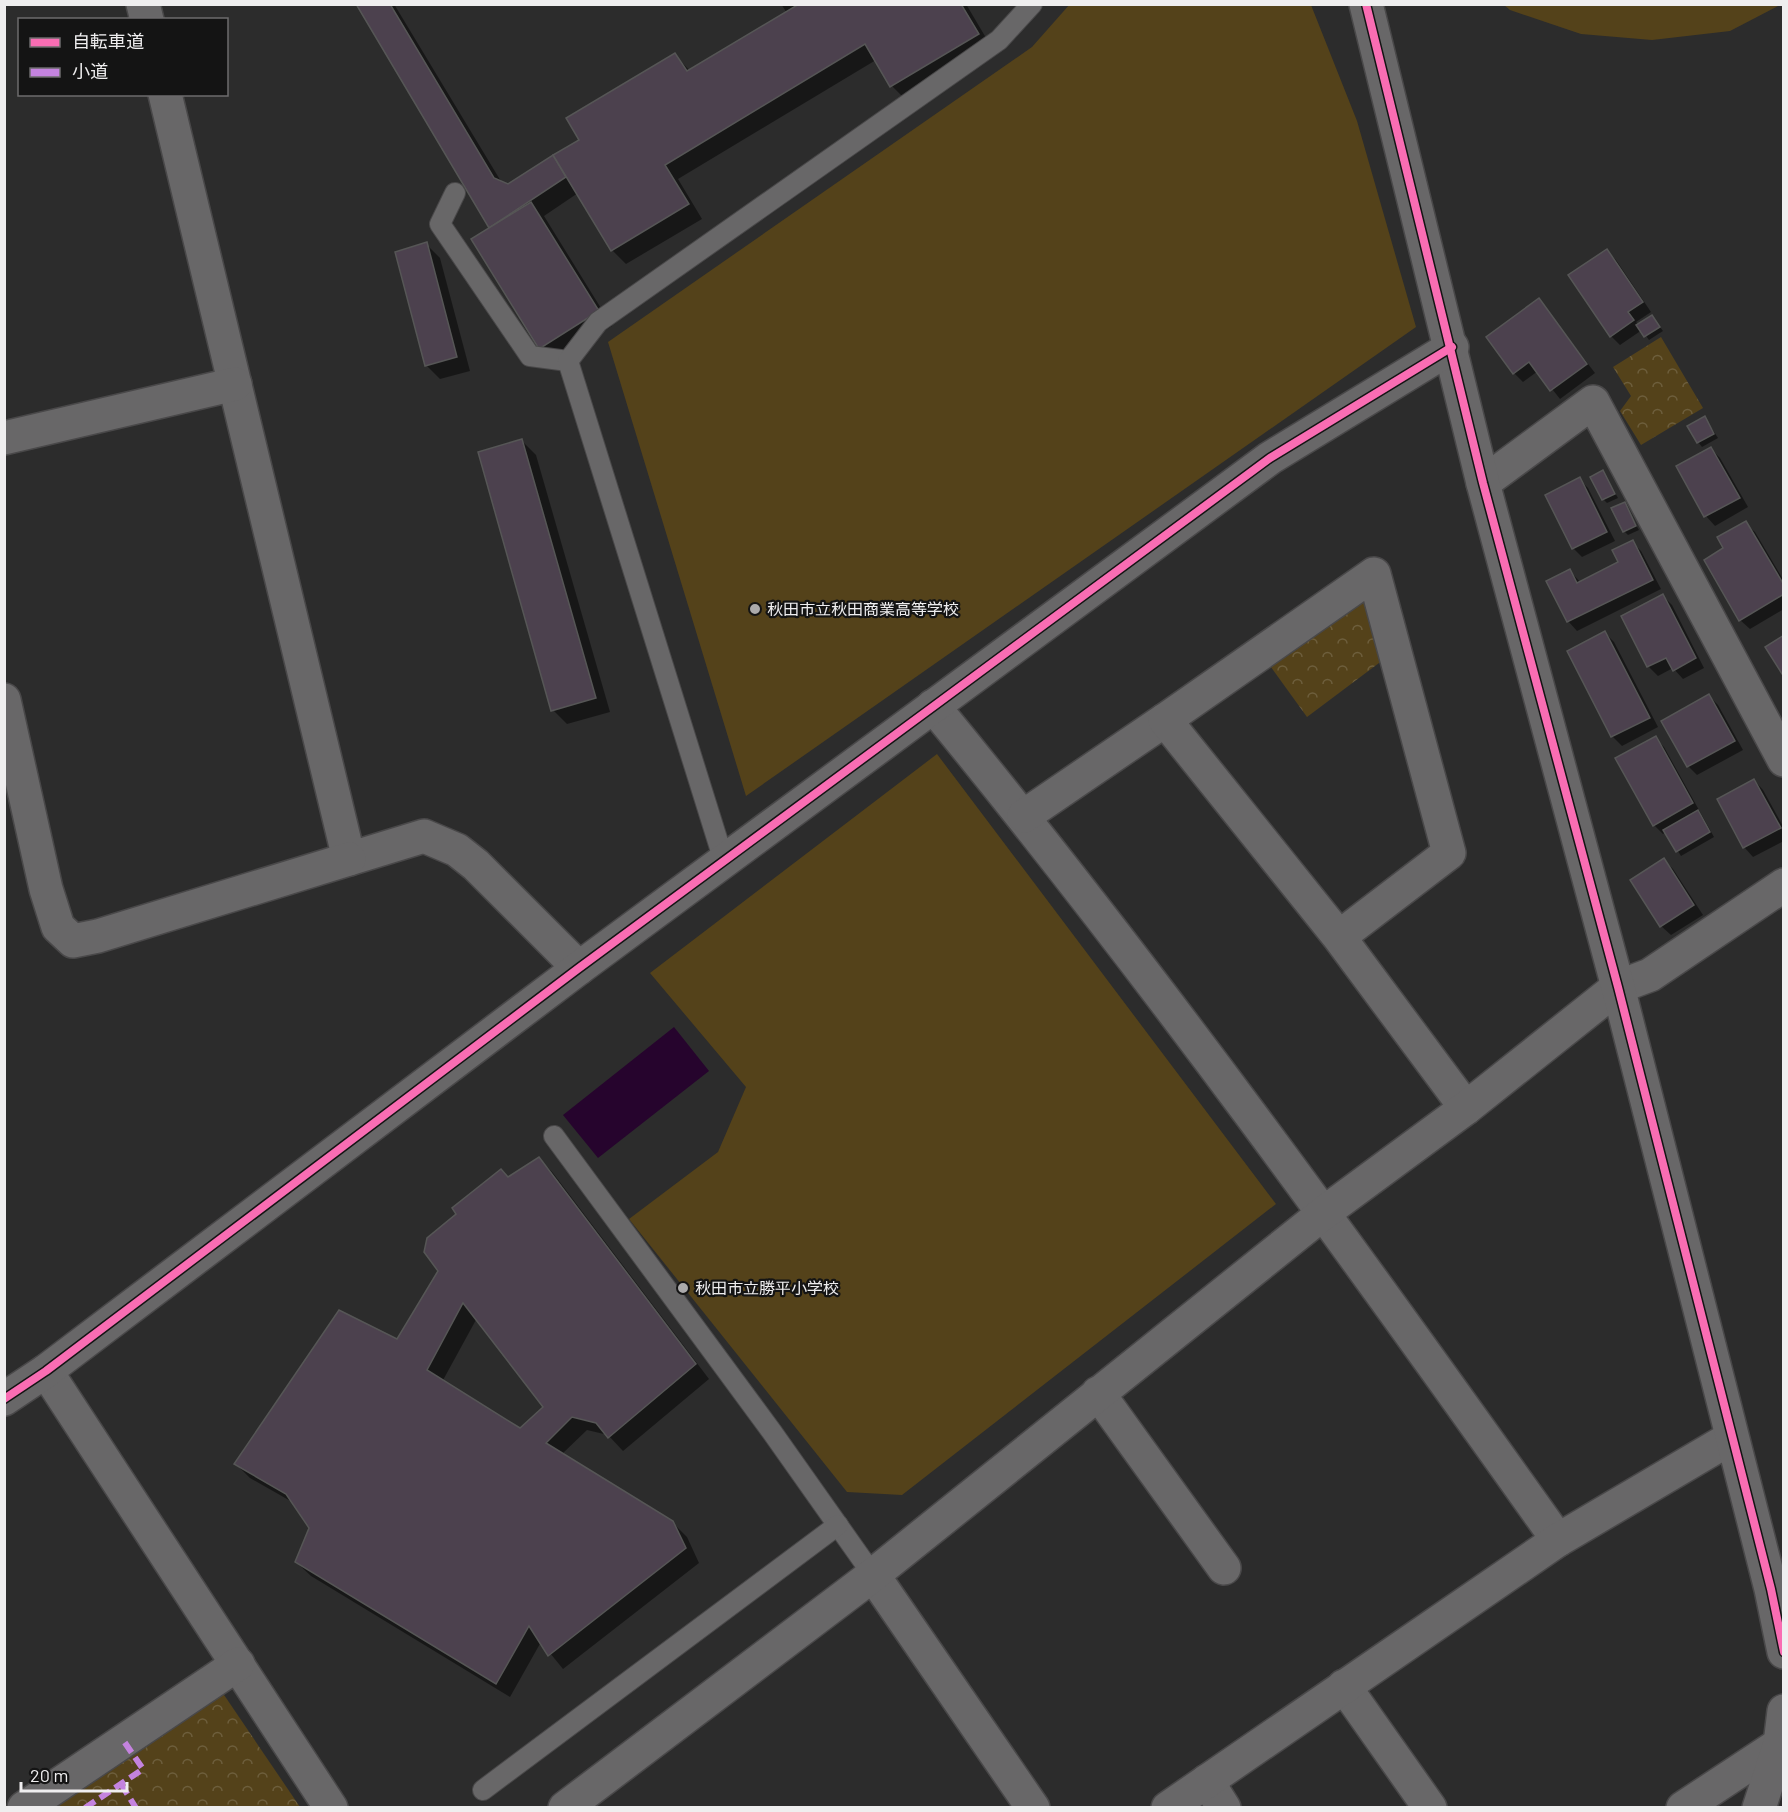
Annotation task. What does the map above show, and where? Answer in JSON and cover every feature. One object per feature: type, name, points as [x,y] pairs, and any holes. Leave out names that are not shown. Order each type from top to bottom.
[{"type":"street","points":[[1366,4],[1452,347],[1483,483],[1618,987],[1771,1588],[1784,1652]]},
{"type":"street","points":[[165,96],[349,859]]},
{"type":"street","points":[[4,1399],[46,1371],[579,968],[1270,458],[1452,347]]},
{"type":"street","points":[[4,438],[235,384]]},
{"type":"street","points":[[1483,483],[1593,402],[1784,760]]},
{"type":"street","points":[[1024,816],[1374,574],[1449,853],[1339,937]]},
{"type":"street","points":[[4,700],[46,889],[58,927],[73,941],[98,936],[424,836],[458,850],[476,865],[579,968]]},
{"type":"street","points":[[933,706],[1024,816],[1325,1212],[1558,1540]]},
{"type":"street","points":[[1165,720],[1339,937],[1466,1108]]},
{"type":"street","points":[[564,1808],[873,1575],[1325,1212],[1466,1108],[1618,987],[1650,975],[1784,885]]},
{"type":"street","points":[[46,1371],[331,1808]]},
{"type":"street","points":[[1098,1393],[1224,1568]]},
{"type":"street","points":[[1168,1808],[1216,1794],[1344,1686],[1558,1540],[1731,1438]]},
{"type":"street","points":[[873,1575],[1033,1808]]},
{"type":"street","points":[[24,1808],[238,1664]]},
{"type":"street","points":[[1344,1686],[1430,1808]]},
{"type":"street","points":[[1759,1808],[1780,1744],[1784,1711]]},
{"type":"street","points":[[1683,1808],[1780,1744]]},
{"type":"lane","points":[[568,361],[598,322],[999,40],[1032,4]]},
{"type":"lane","points":[[455,194],[440,224],[530,356],[568,361]]},
{"type":"lane","points":[[568,361],[724,861]]},
{"type":"lane","points":[[554,1136],[772,1432],[873,1575]]},
{"type":"lane","points":[[483,1790],[838,1525]]},
{"type":"green space","points":[[1070,4],[1311,5],[1357,121],[1416,327],[746,796],[608,342],[1032,47]]},
{"type":"green space","points":[[1504,5],[1780,5],[1730,31],[1652,40],[1581,34],[1510,10]]},
{"type":"green space","points":[[1661,337],[1703,408],[1641,445],[1620,411],[1631,396],[1613,367]]},
{"type":"green space","points":[[1364,598],[1383,660],[1307,717],[1268,663]]},
{"type":"green space","points":[[937,754],[1276,1204],[902,1495],[847,1492],[629,1219],[718,1152],[746,1087],[650,973]]},
{"type":"green space","points":[[220,1689],[300,1807],[46,1808]]},
{"type":"shaded area","points":[[674,1027],[709,1071],[598,1158],[563,1115]]},
{"type":"building","points":[[356,4],[390,4],[494,178],[508,184],[553,155],[566,177],[489,228]]},
{"type":"building","points":[[799,4],[961,4],[979,34],[890,87],[865,44],[665,165],[689,204],[611,251],[553,155],[579,140],[566,118],[675,53],[687,71]]},
{"type":"building","points":[[531,202],[599,311],[539,349],[471,239]]},
{"type":"building","points":[[427,242],[457,357],[425,366],[395,252]]},
{"type":"building","points":[[1607,249],[1643,302],[1628,312],[1634,320],[1610,337],[1568,275]]},
{"type":"building","points":[[1539,298],[1587,364],[1550,391],[1529,362],[1513,374],[1486,337]]},
{"type":"building","points":[[1652,315],[1660,327],[1644,337],[1636,325]]},
{"type":"building","points":[[1705,416],[1714,434],[1697,443],[1687,426]]},
{"type":"building","points":[[522,439],[596,698],[551,711],[478,452]]},
{"type":"building","points":[[1711,447],[1740,498],[1704,517],[1676,466]]},
{"type":"building","points":[[1603,470],[1615,494],[1602,500],[1590,477]]},
{"type":"building","points":[[1580,477],[1607,532],[1572,549],[1545,495]]},
{"type":"building","points":[[1625,502],[1636,526],[1623,532],[1611,508]]},
{"type":"building","points":[[1746,521],[1784,585],[1784,594],[1739,621],[1704,560],[1723,548],[1717,537]]},
{"type":"building","points":[[1633,540],[1653,580],[1567,622],[1546,581],[1570,569],[1577,583],[1618,562],[1612,550]]},
{"type":"building","points":[[1663,594],[1696,658],[1673,671],[1666,658],[1647,667],[1621,616]]},
{"type":"building","points":[[1605,631],[1650,718],[1611,737],[1567,651]]},
{"type":"building","points":[[1784,635],[1784,677],[1765,647]]},
{"type":"building","points":[[1709,694],[1735,741],[1687,767],[1661,721]]},
{"type":"building","points":[[1656,736],[1693,803],[1653,826],[1615,758]]},
{"type":"building","points":[[1754,779],[1781,828],[1743,848],[1717,799]]},
{"type":"building","points":[[1698,810],[1710,832],[1676,852],[1663,830]]},
{"type":"building","points":[[1664,858],[1694,905],[1660,927],[1630,880]]},
{"type":"building","points":[[539,1157],[696,1364],[608,1438],[596,1423],[572,1417],[546,1443],[673,1521],[686,1548],[548,1656],[529,1626],[496,1684],[295,1562],[309,1528],[286,1494],[234,1464],[339,1310],[397,1339],[438,1271],[424,1252],[427,1238],[456,1214],[452,1208],[501,1169],[508,1177]],"holes":[[[463,1303],[543,1407],[520,1428],[427,1370]]]},
{"type":"marked path","points":[[85,1808],[143,1769],[123,1740]]},
{"type":"marked path","points":[[121,1784],[136,1808]]},
{"type":"cycle path","points":[[1366,4],[1483,483],[1618,987],[1771,1589],[1784,1652]]},
{"type":"cycle path","points":[[4,1399],[46,1371],[579,968],[1270,458],[1452,347]]},
{"type":"place","name":"秋田市立秋田商業高等学校","points":[[755,609]]},
{"type":"place","name":"秋田市立勝平小学校","points":[[683,1288]]}]
